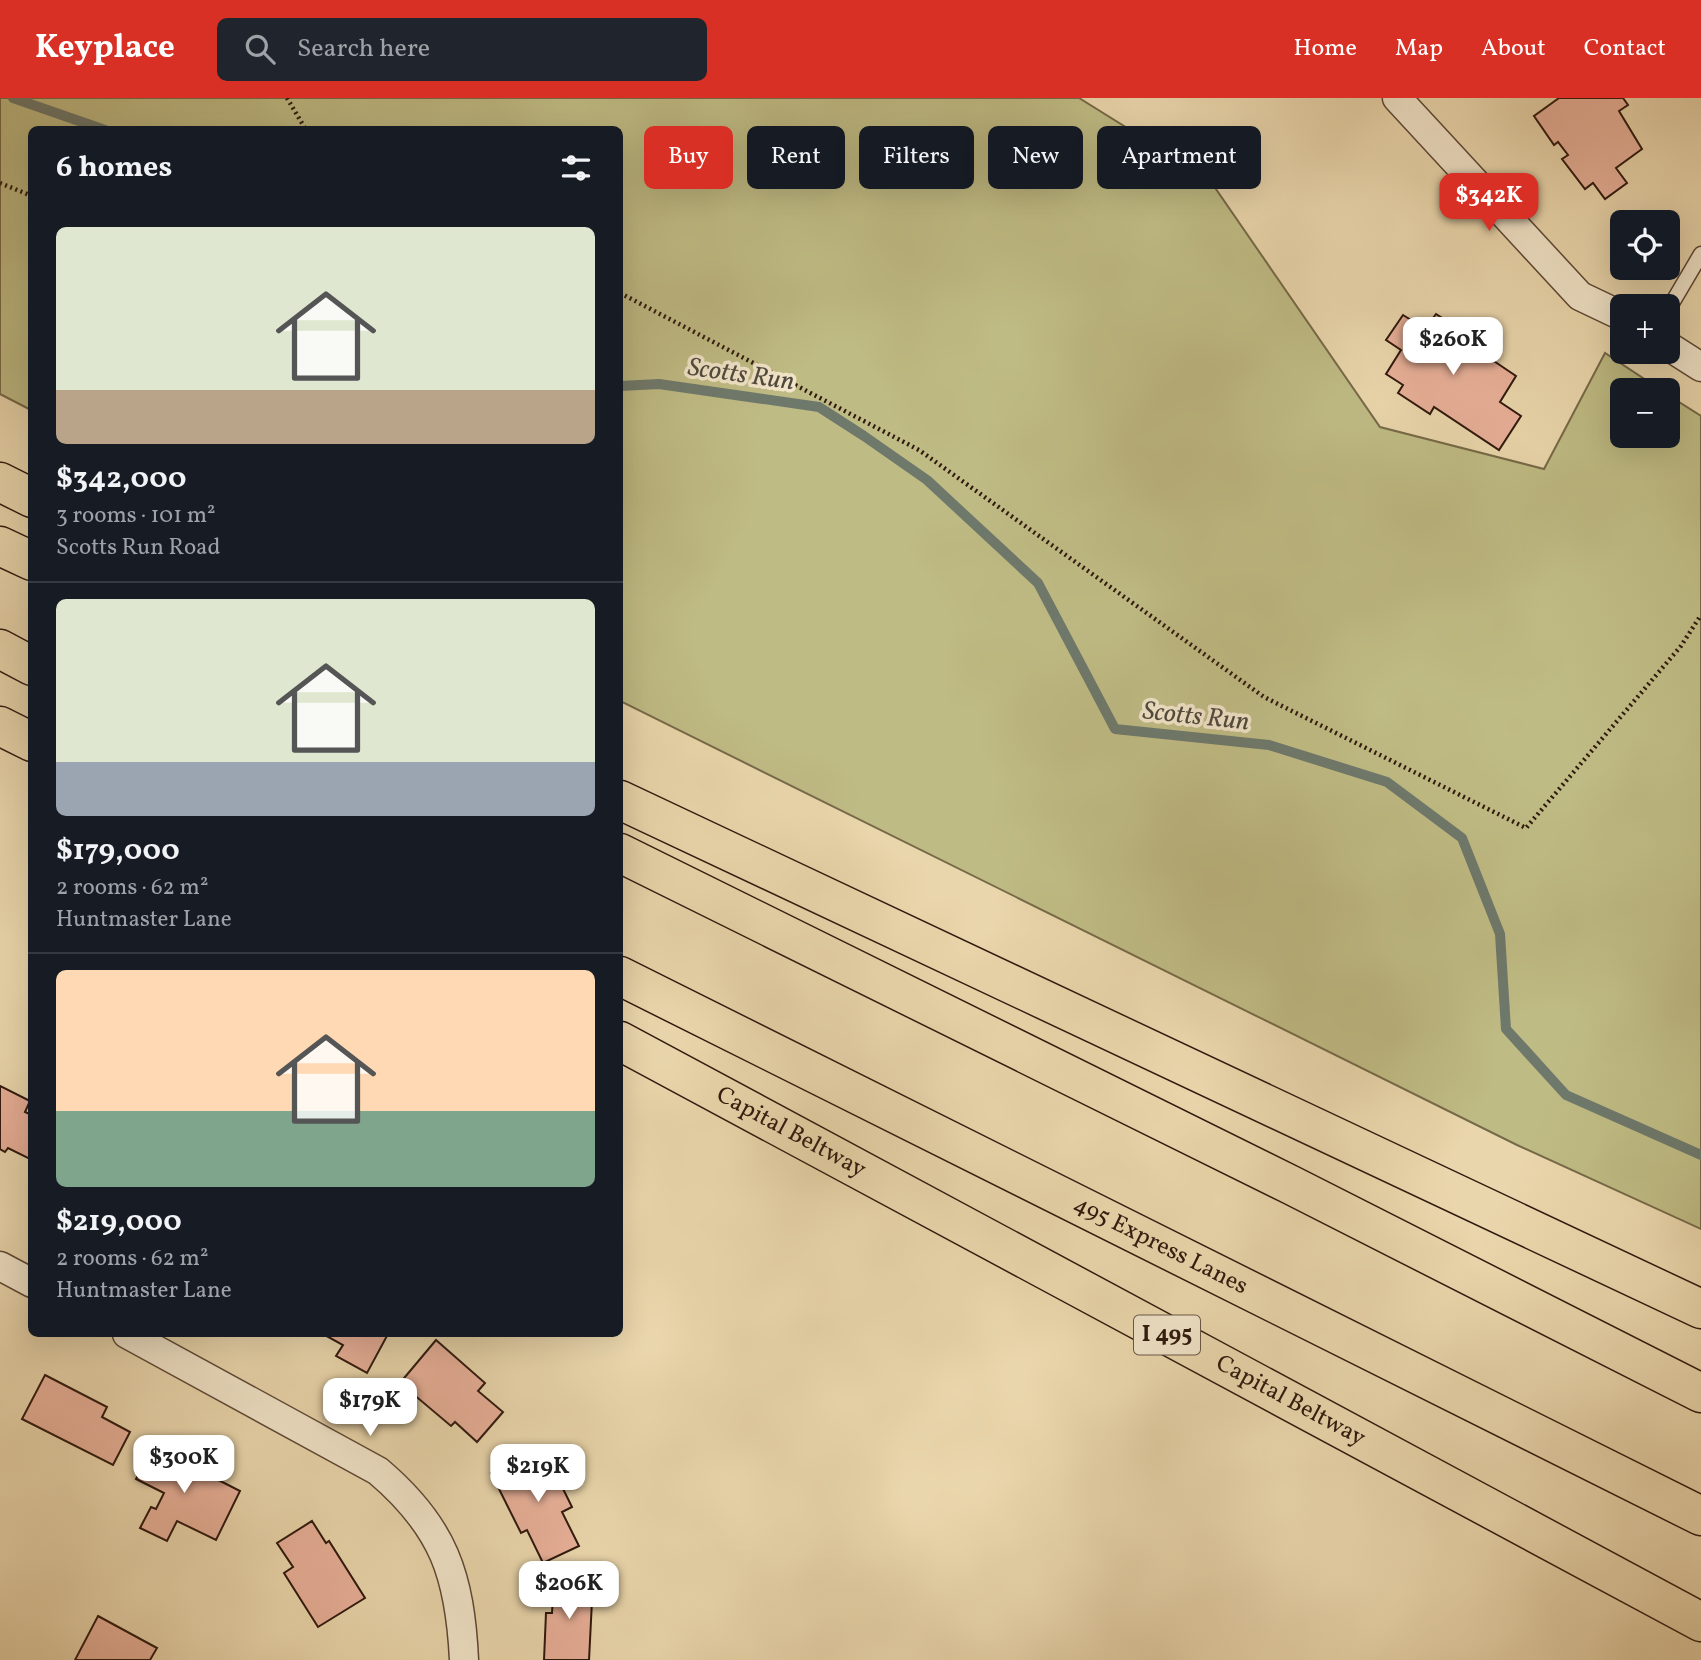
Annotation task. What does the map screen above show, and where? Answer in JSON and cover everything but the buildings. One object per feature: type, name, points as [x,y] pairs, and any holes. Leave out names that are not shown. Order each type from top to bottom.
[{"type":"highway","points":[[0,482],[28,496]]},
{"type":"highway","points":[[0,545],[28,559]]},
{"type":"highway","points":[[0,649],[28,664]]},
{"type":"highway","points":[[0,726],[28,740]]},
{"type":"highway","points":[[623,801],[1701,1309]]},
{"type":"highway","points":[[623,854],[1291,1185],[1701,1393]]},
{"type":"highway","name":"495 Express Lanes","points":[[623,977],[1701,1516]]},
{"type":"highway","name":"Capital Beltway","points":[[623,1043],[1701,1622]]},
{"type":"street","points":[[1397,98],[1580,296],[1610,310]]},
{"type":"street","points":[[1680,354],[1701,367]]},
{"type":"street","points":[[0,1266],[28,1281]]},
{"type":"street","points":[[132,1337],[378,1471],[403,1492],[432,1530],[451,1568],[462,1608],[464,1660]]},
{"type":"lane","points":[[1680,294],[1697,272],[1701,254]]},
{"type":"path","points":[[288,98],[303,126]]},
{"type":"path","points":[[0,183],[28,194]]},
{"type":"path","points":[[623,295],[919,450],[1264,697],[1526,828],[1681,646],[1701,615]]},
{"type":"shaded area","points":[[0,98],[1079,98],[1124,126],[1097,126],[1097,189],[1216,189],[1380,427],[1544,469],[1605,353],[1610,356],[1610,364],[1622,364],[1643,378],[1610,378],[1610,448],[1680,448],[1680,403],[1701,416],[1701,1229],[1517,1145],[623,702],[623,126],[28,126],[28,408],[0,394]]},
{"type":"waterway","name":"Scotts Run","points":[[13,98],[94,126]]},
{"type":"waterway","name":"Scotts Run","points":[[623,386],[659,384],[819,407],[864,436],[927,480],[1038,583],[1115,729],[1269,745],[1387,782],[1462,838],[1500,934],[1506,1029],[1566,1095],[1701,1155]]}]
